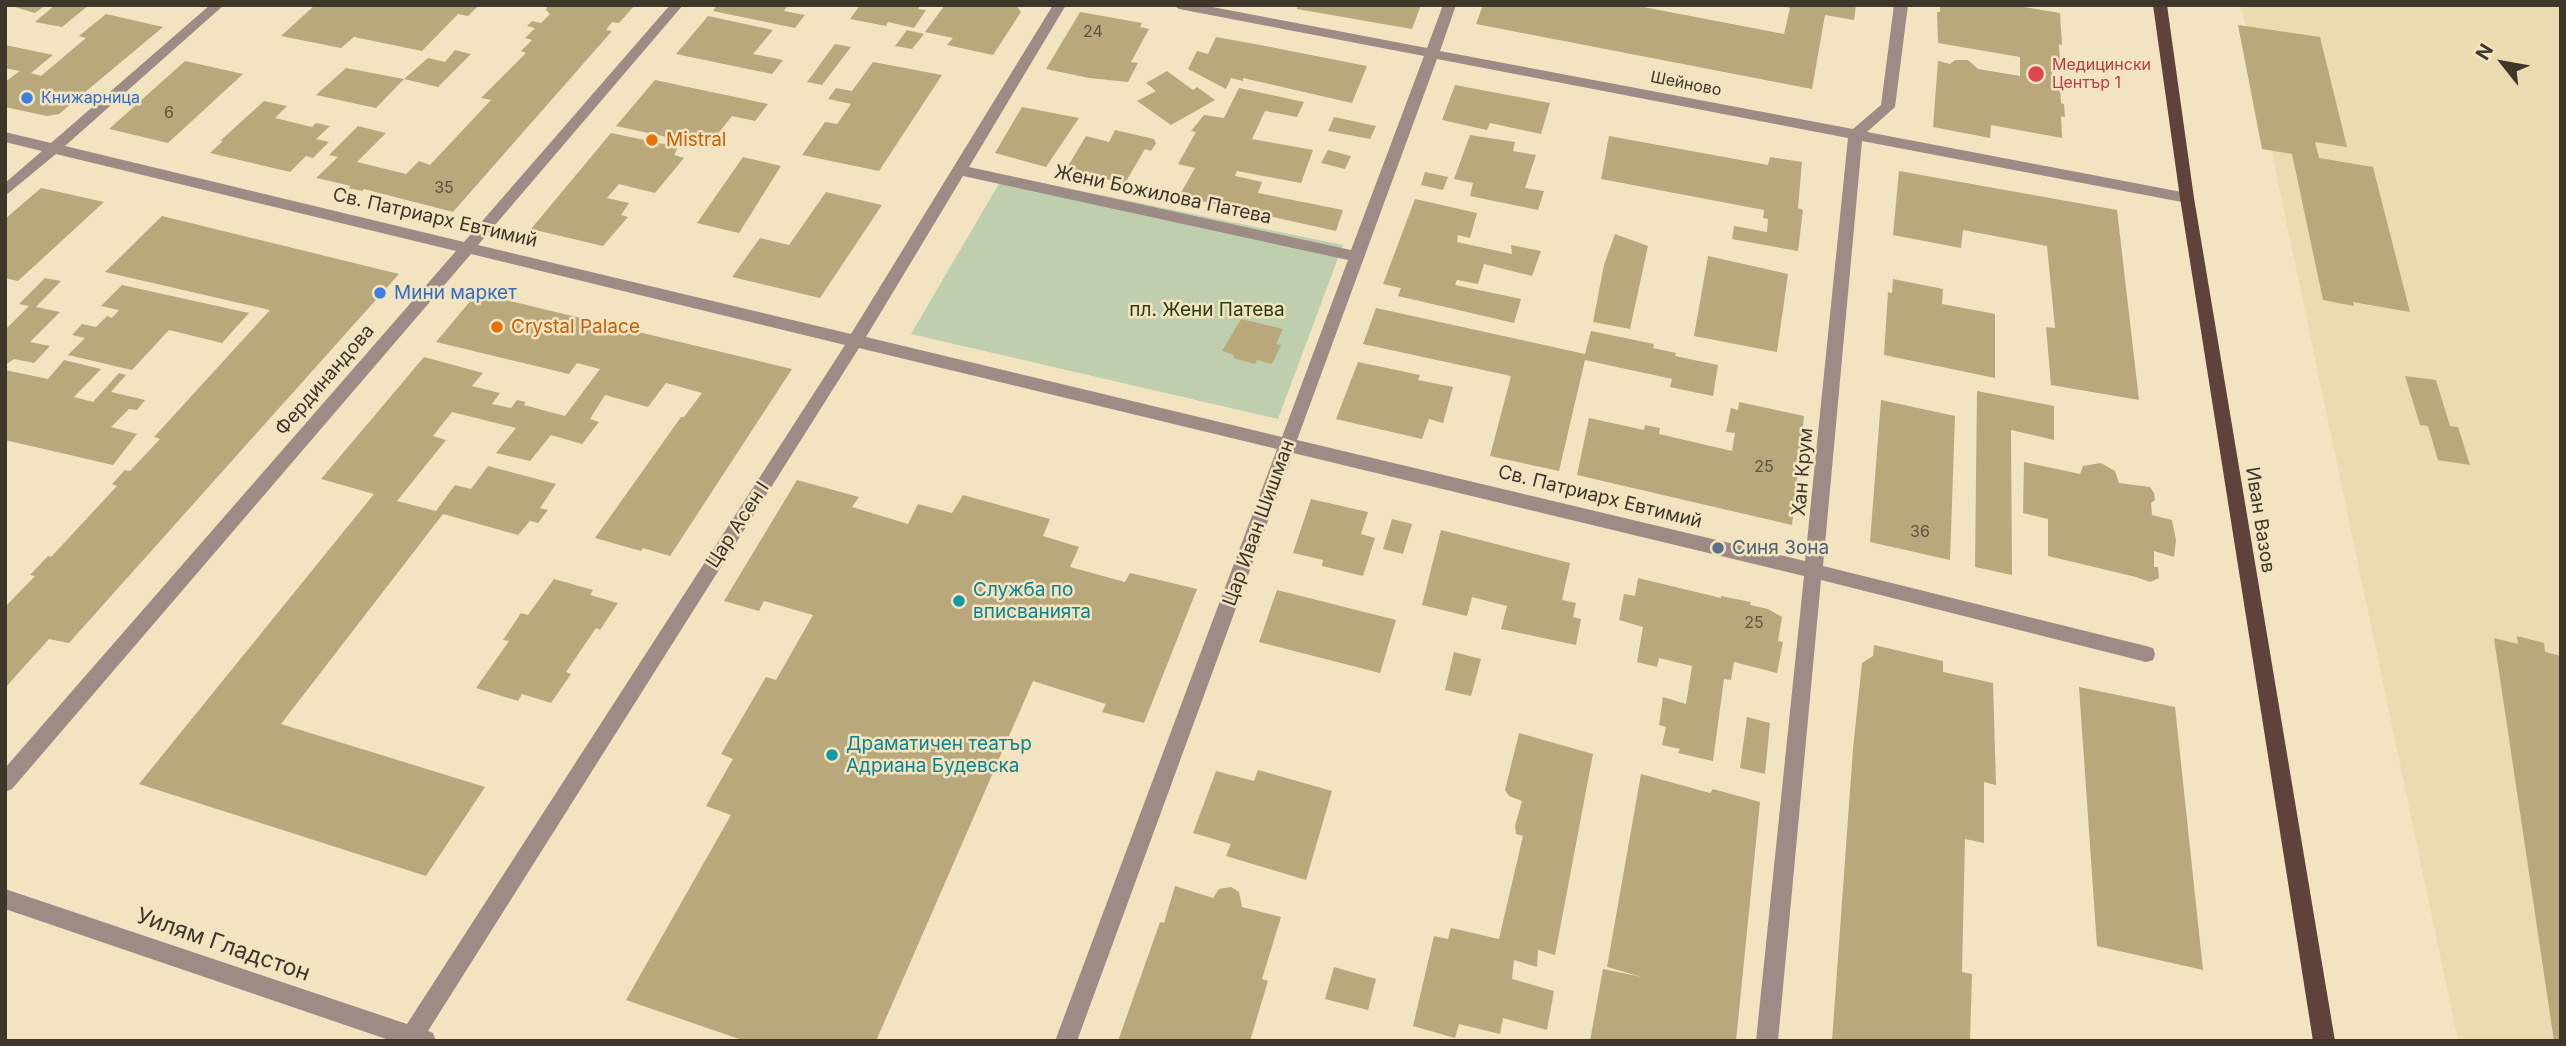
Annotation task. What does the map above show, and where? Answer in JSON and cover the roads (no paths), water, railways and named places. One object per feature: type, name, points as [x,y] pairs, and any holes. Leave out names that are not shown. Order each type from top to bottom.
[{"type":"main road","name":"Иван Вазов","points":[[2160,5],[2187,198],[2324,1041]]},
{"type":"street","points":[[5,191],[218,5]]},
{"type":"street","name":"Фердинандова","points":[[5,783],[677,5]]},
{"type":"street","name":"Цар Асен I","points":[[416,1039],[856,341],[1060,5]]},
{"type":"street","name":"Шейново","points":[[1179,5],[2187,198]]},
{"type":"street","name":"Цар Иван Шишман","points":[[1066,1041],[1450,5]]},
{"type":"street","points":[[1856,134],[1888,107],[1901,5]]},
{"type":"street","name":"Хан Крум","points":[[1767,1041],[1856,134]]},
{"type":"street","name":"Св. Патриарх Евтимий","points":[[5,137],[1814,571],[2146,654]]},
{"type":"street","name":"Жени Божилова Патева","points":[[960,170],[1357,257]]},
{"type":"street","name":"Уилям Гладстон","points":[[5,899],[416,1039]]},
{"type":"place","name":"Медицински Център 1","points":[[2036,74]]},
{"type":"place","name":"Книжарница","points":[[27,98]]},
{"type":"place","name":"Mistral","points":[[652,140]]},
{"type":"place","name":"Мини маркет","points":[[380,293]]},
{"type":"place","name":"Crystal Palace","points":[[497,327]]},
{"type":"place","name":"Синя Зона","points":[[1718,548]]},
{"type":"place","name":"Служба по вписванията","points":[[959,601]]},
{"type":"place","name":"Драматичен театър Адриана Будевска","points":[[832,755]]},
{"type":"park label","name":"пл. Жени Патева","points":[[1207,310]]}]
